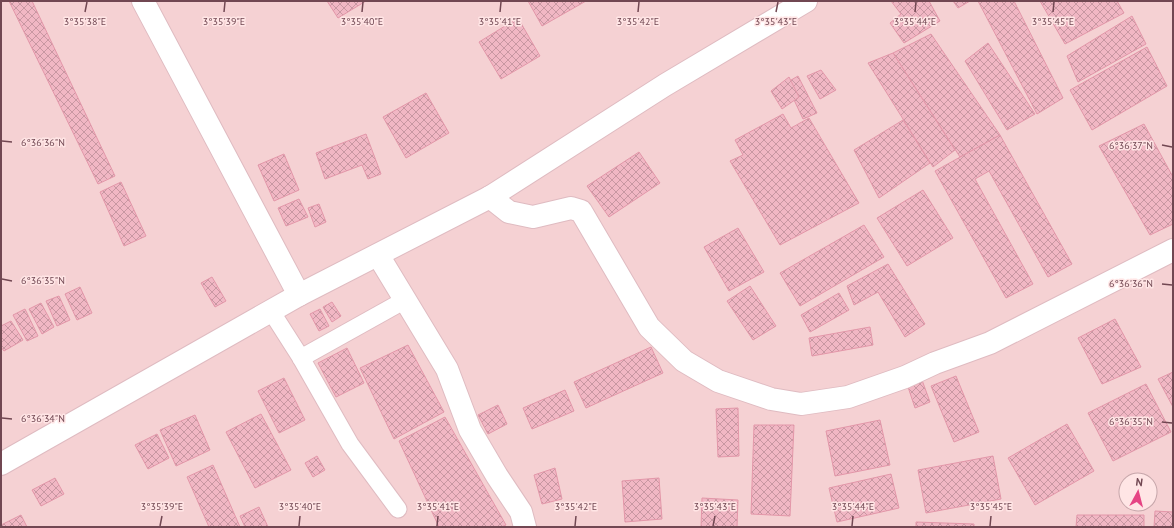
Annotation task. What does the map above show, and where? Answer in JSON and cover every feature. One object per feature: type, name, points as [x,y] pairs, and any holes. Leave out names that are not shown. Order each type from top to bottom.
[{"type":"street","points":[[143,1],[299,295]]},
{"type":"street","points":[[1,464],[299,295],[490,197],[665,85],[806,1]]},
{"type":"street","points":[[490,197],[509,212],[533,217],[571,208],[581,211],[649,327],[684,361],[718,382],[771,399],[801,404],[848,397],[905,377],[935,363],[990,343],[1173,250]]},
{"type":"street","points":[[378,254],[446,370],[470,430],[497,476],[521,512],[525,527]]},
{"type":"lane","points":[[301,358],[405,300]]},
{"type":"lane","points":[[271,311],[301,358],[350,444],[398,509]]},
{"type":"shaded area","points":[[1,1],[1173,1],[1173,527],[1,527]]},
{"type":"building","points":[[9,1],[32,1],[115,176],[98,184]]},
{"type":"building","points":[[327,1],[366,1],[338,18]]},
{"type":"building","points":[[528,1],[586,1],[542,26]]},
{"type":"building","points":[[891,1],[929,1],[940,21],[904,43],[890,23],[901,14]]},
{"type":"building","points":[[953,1],[970,1],[958,8]]},
{"type":"building","points":[[978,1],[1014,1],[1063,98],[1037,114]]},
{"type":"building","points":[[1040,1],[1117,1],[1124,13],[1065,44]]},
{"type":"building","points":[[1132,16],[1146,44],[1078,82],[1067,56]]},
{"type":"building","points":[[518,18],[540,56],[501,79],[479,42]]},
{"type":"building","points":[[931,34],[1000,135],[960,157],[893,53]]},
{"type":"building","points":[[988,43],[1035,114],[1007,130],[965,61]]},
{"type":"building","points":[[1147,47],[1167,86],[1092,130],[1070,90]]},
{"type":"building","points":[[893,53],[955,150],[933,167],[868,63]]},
{"type":"building","points":[[821,70],[836,90],[820,99],[807,76]]},
{"type":"building","points":[[798,76],[817,113],[803,119],[786,83]]},
{"type":"building","points":[[789,77],[799,97],[782,109],[771,91]]},
{"type":"building","points":[[426,93],[449,133],[406,158],[383,117]]},
{"type":"building","points":[[783,114],[791,128],[809,118],[859,203],[780,245],[730,161],[743,155],[735,140]]},
{"type":"building","points":[[903,120],[930,163],[879,198],[854,150]]},
{"type":"building","points":[[1144,124],[1173,177],[1173,224],[1150,235],[1099,146]]},
{"type":"building","points":[[366,134],[381,174],[368,179],[362,165],[325,179],[316,153]]},
{"type":"building","points":[[1000,135],[1072,264],[1048,277],[989,171],[975,179],[1033,284],[1006,298],[935,171]]},
{"type":"building","points":[[639,152],[660,183],[609,217],[587,186]]},
{"type":"building","points":[[284,154],[299,190],[274,201],[258,165]]},
{"type":"building","points":[[121,182],[146,236],[124,246],[100,192]]},
{"type":"building","points":[[923,190],[953,238],[907,266],[877,218]]},
{"type":"building","points":[[299,199],[308,217],[286,226],[278,208]]},
{"type":"building","points":[[319,204],[326,222],[315,227],[308,208]]},
{"type":"building","points":[[864,225],[884,257],[800,306],[780,273]]},
{"type":"building","points":[[738,228],[764,272],[729,291],[704,247]]},
{"type":"building","points":[[888,264],[925,324],[905,337],[878,292],[854,305],[847,286]]},
{"type":"building","points":[[212,277],[226,301],[215,307],[201,283]]},
{"type":"building","points":[[750,286],[776,326],[753,340],[727,301]]},
{"type":"building","points":[[80,287],[92,313],[77,320],[65,294]]},
{"type":"building","points":[[839,293],[849,310],[810,332],[801,315]]},
{"type":"building","points":[[59,296],[70,320],[57,326],[46,301]]},
{"type":"building","points":[[332,302],[341,316],[332,322],[323,307]]},
{"type":"building","points":[[41,303],[54,327],[42,334],[29,309]]},
{"type":"building","points":[[25,309],[38,336],[27,341],[13,315]]},
{"type":"building","points":[[320,309],[329,326],[319,331],[310,314]]},
{"type":"building","points":[[1115,319],[1141,367],[1102,384],[1078,338]]},
{"type":"building","points":[[11,321],[23,340],[4,351],[1,347],[1,326]]},
{"type":"building","points":[[870,327],[873,345],[812,356],[809,338]]},
{"type":"building","points":[[408,345],[444,412],[394,439],[360,368]]},
{"type":"building","points":[[651,347],[663,373],[586,408],[574,382]]},
{"type":"building","points":[[347,348],[364,383],[336,397],[318,363]]},
{"type":"building","points":[[1173,372],[1173,407],[1158,379]]},
{"type":"building","points":[[956,376],[979,432],[954,442],[931,386]]},
{"type":"building","points":[[284,378],[305,420],[279,433],[258,391]]},
{"type":"building","points":[[922,380],[930,402],[915,408],[907,384]]},
{"type":"building","points":[[1146,384],[1171,432],[1113,461],[1088,413]]},
{"type":"building","points":[[565,390],[574,411],[532,429],[523,408]]},
{"type":"building","points":[[498,405],[507,424],[488,434],[478,415]]},
{"type":"building","points":[[738,408],[739,456],[718,457],[716,409]]},
{"type":"building","points":[[261,414],[291,470],[255,488],[226,432]]},
{"type":"building","points":[[195,415],[210,450],[176,466],[160,430]]},
{"type":"building","points":[[445,417],[506,525],[501,527],[439,527],[399,441]]},
{"type":"building","points":[[880,420],[890,465],[835,476],[826,431]]},
{"type":"building","points":[[1067,424],[1094,471],[1035,505],[1008,458]]},
{"type":"building","points":[[754,425],[794,425],[790,516],[751,514]]},
{"type":"building","points":[[157,434],[169,458],[148,469],[135,445]]},
{"type":"building","points":[[317,456],[325,470],[313,477],[305,463]]},
{"type":"building","points":[[993,456],[1001,499],[926,513],[918,470]]},
{"type":"building","points":[[213,465],[240,527],[209,527],[187,477]]},
{"type":"building","points":[[555,468],[562,499],[542,504],[534,475]]},
{"type":"building","points":[[891,474],[899,508],[837,522],[829,488]]},
{"type":"building","points":[[55,478],[64,494],[41,506],[32,490]]},
{"type":"building","points":[[659,478],[662,519],[625,522],[622,481]]},
{"type":"building","points":[[702,498],[738,500],[737,527],[701,527]]},
{"type":"building","points":[[259,507],[268,527],[245,527],[240,516]]},
{"type":"building","points":[[1155,512],[1173,512],[1173,527],[1154,527]]},
{"type":"building","points":[[21,515],[27,527],[1,527],[1,525]]},
{"type":"building","points":[[1077,515],[1144,515],[1144,527],[1076,527]]},
{"type":"building","points":[[916,522],[974,524],[974,527],[916,527]]}]
